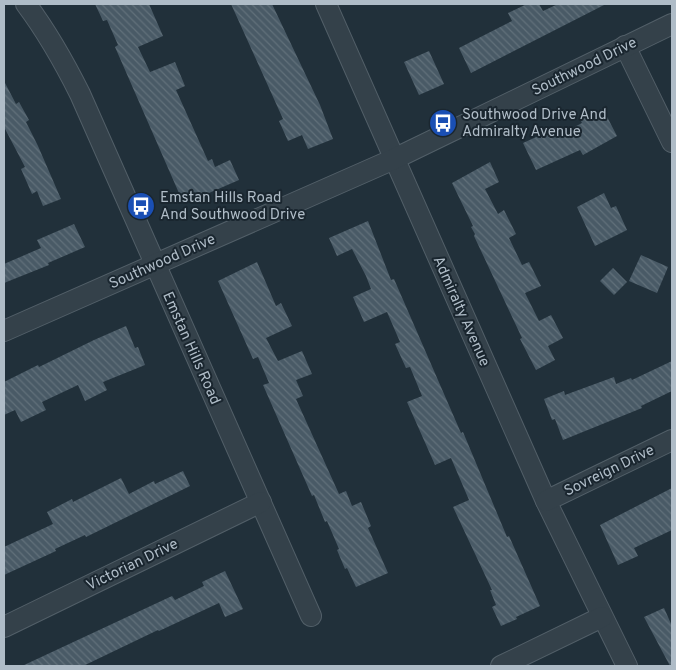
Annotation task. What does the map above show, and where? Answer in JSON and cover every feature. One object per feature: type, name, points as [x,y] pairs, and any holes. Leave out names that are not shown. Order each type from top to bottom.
[{"type":"street","name":"Emstan Hills Road","points":[[26,4],[43,26],[63,59],[80,94],[311,616]]},
{"type":"street","name":"Admiralty Avenue","points":[[326,4],[546,501],[627,666]]},
{"type":"street","name":"Southwood Drive","points":[[4,331],[394,159],[672,24]]},
{"type":"street","points":[[625,46],[672,142]]},
{"type":"street","name":"Sovreign Drive","points":[[546,501],[672,440]]},
{"type":"street","name":"Victorian Drive","points":[[4,627],[261,502]]},
{"type":"street","points":[[501,666],[602,617]]},
{"type":"building","points":[[95,4],[149,4],[163,36],[138,47],[150,72],[175,62],[185,86],[176,90],[208,161],[212,159],[215,167],[230,160],[239,180],[202,196],[200,192],[182,200],[115,47],[118,45],[107,20],[103,21]]},
{"type":"building","points":[[231,4],[272,4],[320,105],[333,139],[308,149],[302,135],[288,141],[279,121],[283,119]]},
{"type":"building","points":[[527,4],[539,4],[543,11],[558,4],[606,4],[471,73],[459,48],[512,21],[508,13]]},
{"type":"building","points":[[429,51],[444,84],[419,95],[404,62]]},
{"type":"building","points":[[4,81],[16,104],[19,102],[29,120],[26,122],[61,199],[43,206],[37,191],[32,194],[21,169],[25,167],[4,127]]},
{"type":"building","points":[[603,109],[617,136],[583,155],[580,150],[536,170],[523,143],[554,129],[557,136],[582,123],[580,119]]},
{"type":"building","points":[[490,162],[499,182],[485,189],[498,214],[504,210],[516,234],[509,238],[522,265],[529,262],[541,286],[525,293],[539,321],[551,315],[563,338],[548,346],[555,360],[536,370],[520,339],[522,338],[474,236],[475,234],[471,227],[473,226],[452,183]]},
{"type":"building","points":[[604,193],[611,208],[616,206],[627,230],[595,246],[577,207]]},
{"type":"building","points":[[368,221],[391,280],[394,279],[461,433],[463,432],[507,537],[509,536],[540,606],[501,626],[492,607],[496,605],[490,590],[492,590],[453,507],[469,500],[451,458],[435,465],[407,402],[422,396],[410,367],[406,368],[395,344],[400,342],[387,312],[364,322],[353,297],[371,289],[366,276],[352,249],[337,256],[329,238]]},
{"type":"building","points":[[74,224],[85,247],[48,263],[49,265],[4,283],[4,264],[41,248],[37,240]]},
{"type":"building","points":[[641,255],[668,267],[657,293],[629,281]]},
{"type":"building","points":[[257,262],[276,306],[281,303],[292,326],[266,338],[278,361],[302,351],[312,374],[296,380],[303,396],[296,399],[339,494],[346,491],[352,506],[361,502],[371,526],[368,528],[388,573],[356,587],[347,568],[345,569],[327,521],[325,522],[314,495],[312,496],[263,385],[269,383],[258,357],[253,359],[218,281]]},
{"type":"building","points":[[613,268],[627,282],[614,295],[600,281]]},
{"type":"building","points":[[126,326],[135,348],[138,347],[145,365],[103,382],[107,390],[85,401],[78,385],[42,402],[46,410],[21,422],[15,410],[4,415],[4,382]]},
{"type":"building","points":[[672,361],[672,391],[641,406],[642,408],[563,440],[555,419],[552,420],[544,399],[564,391],[565,395],[614,377],[616,384],[631,378],[632,380]]},
{"type":"building","points":[[183,471],[190,486],[4,575],[4,547],[53,524],[47,512],[72,499],[73,502],[121,478],[129,494],[154,481],[155,484]]},
{"type":"building","points":[[672,488],[672,530],[634,548],[638,556],[618,565],[600,525]]},
{"type":"building","points":[[225,571],[243,609],[225,617],[219,603],[83,666],[22,666],[172,596],[175,600],[204,586],[202,582]]},
{"type":"building","points":[[664,608],[672,626],[672,666],[670,666],[644,617]]},
{"type":"place","name":"Southwood Drive And Admiralty Avenue","points":[[443,123]]},
{"type":"place","name":"Emstan Hills Road And Southwood Drive","points":[[141,206]]}]
